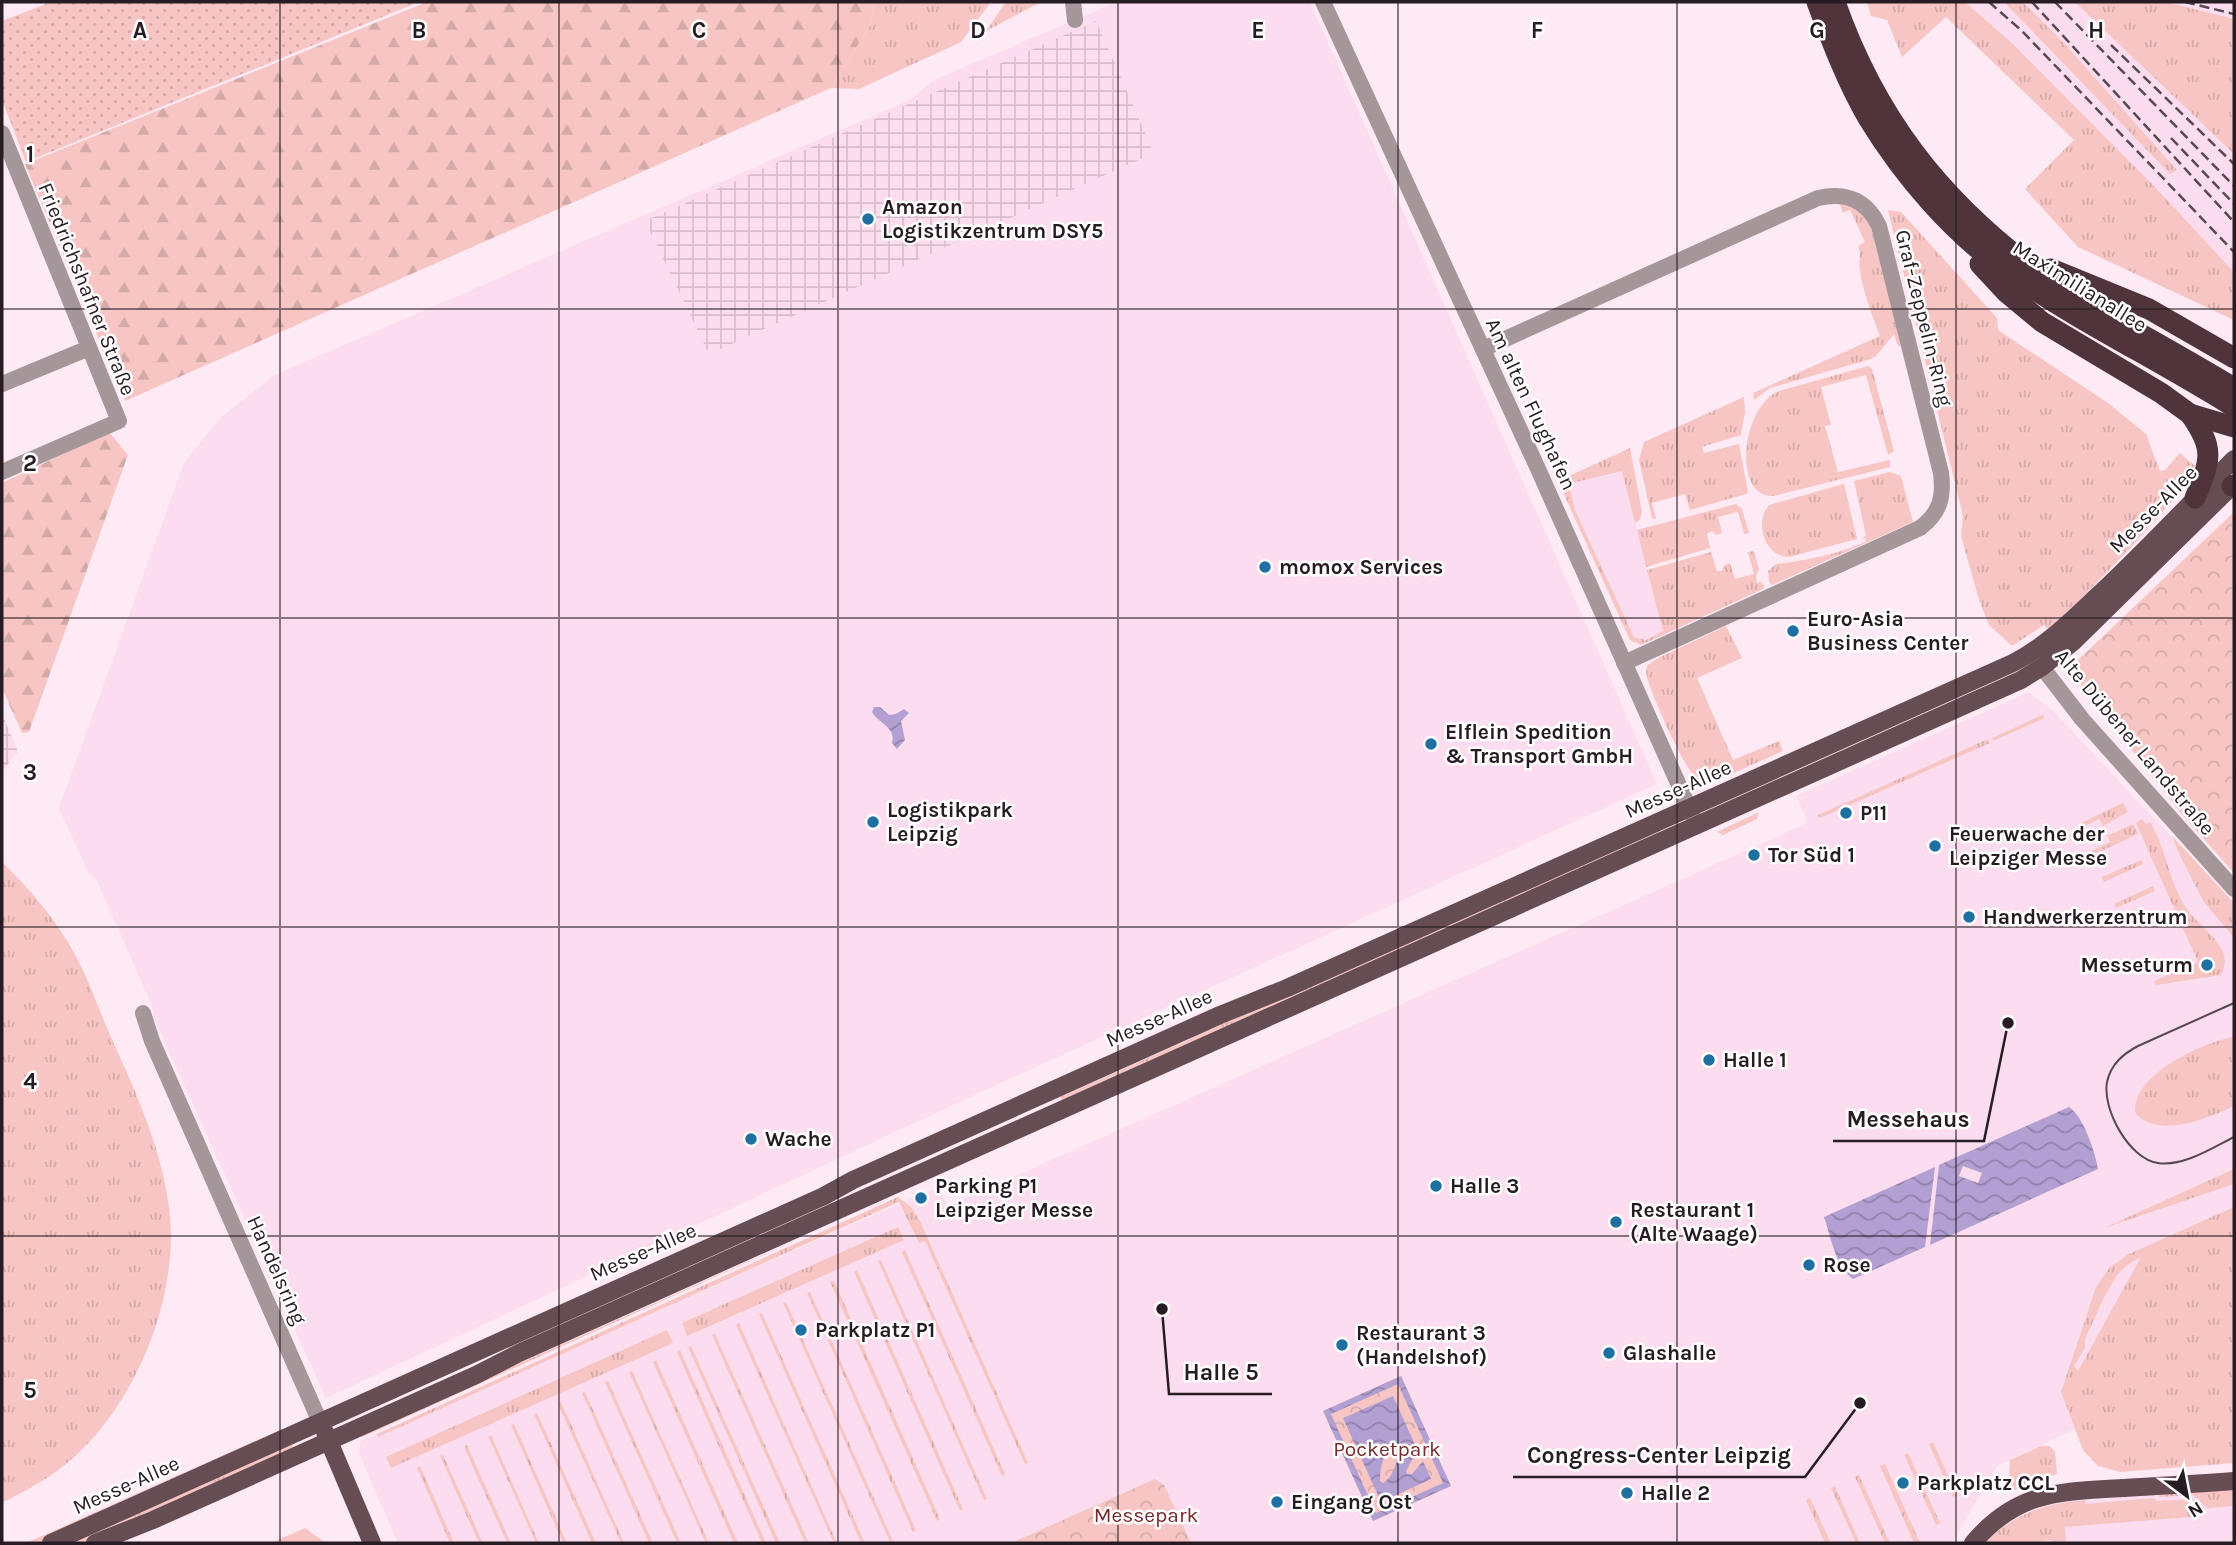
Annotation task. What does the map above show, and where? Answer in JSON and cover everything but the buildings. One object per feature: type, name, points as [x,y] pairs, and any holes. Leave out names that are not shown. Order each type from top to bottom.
[{"type":"highway","name":"Maximilianallee","points":[[1817,2],[1837,55],[1868,118],[1900,164],[1955,228],[2008,273],[2207,381],[2234,407]]},
{"type":"highway","points":[[1835,2],[1848,40],[1882,108],[1910,150],[1989,234],[2038,272],[2207,381],[2234,388]]},
{"type":"highway","points":[[1955,228],[1967,249],[2007,293],[2042,321],[2161,393],[2190,414],[2202,431],[2209,450],[2206,471],[2195,498]]},
{"type":"highway","points":[[2008,249],[2149,309],[2234,358]]},
{"type":"highway","points":[[2190,414],[2234,427]]},
{"type":"main road","name":"Messe-Allee","points":[[95,1543],[153,1520],[476,1375],[530,1348],[2021,680],[2056,635],[2234,459]]},
{"type":"main road","name":"Messe-Allee","points":[[51,1543],[824,1196],[904,1157],[1976,680],[2037,660],[2092,624],[2234,485]]},
{"type":"main road","name":"Handelsring","points":[[320,1422],[372,1543]]},
{"type":"main road","points":[[1973,1543],[1999,1517],[2020,1504],[2042,1496],[2074,1490],[2234,1481]]},
{"type":"street","points":[[1073,2],[1075,20]]},
{"type":"street","name":"Am alten Flughafen","points":[[1323,2],[1483,349],[1697,825]]},
{"type":"street","name":"Friedrichshafner Straße","points":[[2,133],[119,421],[2,472]]},
{"type":"street","name":"Graf-Zeppelin-Ring","points":[[1483,349],[1818,198],[1833,195],[1859,200],[1874,215],[1879,226],[1941,473],[1943,493],[1935,513],[1920,528],[1624,663]]},
{"type":"street","points":[[2,384],[89,348]]},
{"type":"street","name":"Alte Dübener Landstraße","points":[[2037,660],[2082,719],[2234,889]]},
{"type":"street","name":"Handelsring","points":[[143,1013],[152,1041],[320,1422]]},
{"type":"shaded area","points":[[1117,2],[1310,2],[1657,784],[972,1096],[326,1398],[157,1025],[151,1003],[97,881],[89,874],[59,808],[184,463],[221,417],[275,375],[910,100],[934,80]]},
{"type":"shaded area","points":[[1965,2],[2004,2],[2170,174],[2177,170],[2063,42],[2023,2],[2075,2],[2234,154],[2234,272],[2153,185],[2012,43]]},
{"type":"shaded area","points":[[2166,2],[2234,2],[2234,19],[2213,15]]},
{"type":"shaded area","points":[[1096,21],[1154,153],[709,354],[645,221]]},
{"type":"shaded area","points":[[1622,470],[1663,632],[1646,640],[1634,637],[1631,632],[1575,510],[1570,489],[1566,489],[1564,485]]},
{"type":"shaded area","points":[[2029,692],[2053,711],[2234,903],[2234,1213],[2063,1398],[2075,1429],[1997,1466],[1952,1543],[398,1543],[359,1453],[361,1441],[938,1187],[948,1206],[1808,823],[1796,796]]},
{"type":"shaded area","points":[[2,714],[18,752],[2,771]]},
{"type":"shaded area","points":[[2234,1488],[2234,1543],[1985,1543],[2010,1522],[2043,1506]]},
{"type":"green space","points":[[51,2],[419,2],[26,162],[2,100],[2,21]]},
{"type":"green space","points":[[427,2],[874,2],[871,24],[831,88],[125,401],[25,164]]},
{"type":"green space","points":[[874,2],[991,2],[961,42],[859,89],[831,88],[871,24]]},
{"type":"green space","points":[[1006,2],[1041,2],[986,31]]},
{"type":"green space","points":[[1867,2],[1965,2],[2012,43],[2153,185],[2234,272],[2234,320],[2078,247],[2025,189],[2074,140],[1946,17],[1902,57],[1887,20],[1871,16]]},
{"type":"green space","points":[[2004,2],[2023,2],[2063,42],[2177,170],[2170,174]]},
{"type":"green space","points":[[2075,2],[2166,2],[2234,19],[2234,154]]},
{"type":"green space","points":[[1846,203],[1859,209],[1870,224],[1902,345],[1898,346],[1894,334],[1871,359],[1770,388],[1754,400],[1753,393],[1880,336],[1860,272],[1858,246],[1865,242],[1850,210],[1843,213],[1840,204]]},
{"type":"green space","points":[[1888,210],[1901,212],[1997,318],[1998,330],[2108,403],[2146,434],[2160,471],[2165,470],[2180,453],[2195,466],[2185,487],[2050,631],[2044,625],[2012,646],[1989,625],[1979,600],[1961,536],[1963,516]]},
{"type":"green space","points":[[1868,366],[1872,369],[1894,451],[1888,455],[1866,375],[1821,387],[1831,425],[1825,426],[1838,472],[1890,460],[1890,467],[1773,496],[1760,492],[1751,482],[1746,450],[1756,414],[1766,400],[1779,391]]},
{"type":"green space","points":[[1744,397],[1745,412],[1741,435],[1702,447],[1704,453],[1739,444],[1748,492],[1690,510],[1685,494],[1652,503],[1656,519],[1652,518],[1639,460],[1644,442]]},
{"type":"green space","points":[[109,432],[128,455],[29,732],[22,733],[2,688],[2,483]]},
{"type":"green space","points":[[1630,448],[1642,512],[1640,520],[1635,523],[1622,471],[1564,485],[1566,489],[1570,489],[1575,510],[1634,637],[1646,640],[1663,631],[1647,570],[1711,552],[1717,571],[1722,571],[1724,565],[1730,563],[1735,579],[1754,574],[1748,552],[1754,551],[1759,569],[1757,583],[1764,585],[1763,589],[1641,645],[1630,640],[1558,481]]},
{"type":"green space","points":[[1890,472],[1901,476],[1913,522],[1772,585],[1769,582],[1768,571],[1776,564],[1821,556],[1865,542],[1866,539],[1862,538],[1866,536],[1854,481]]},
{"type":"green space","points":[[1844,484],[1857,539],[1789,557],[1773,551],[1762,528],[1762,520],[1769,505]]},
{"type":"green space","points":[[1736,504],[1742,509],[1749,533],[1744,534],[1738,512],[1718,517],[1722,533],[1716,535],[1712,531],[1707,534],[1710,548],[1646,567],[1637,530]]},
{"type":"green space","points":[[2234,512],[2234,873],[2180,812],[2076,678],[2077,661]]},
{"type":"green space","points":[[1726,626],[1742,658],[1697,678],[1733,760],[1779,741],[1783,751],[1711,783],[1698,779],[1687,766],[1659,708],[1646,672],[1647,666],[1656,659]]},
{"type":"green space","points":[[2042,715],[2045,718],[1993,741],[1992,738]]},
{"type":"green space","points":[[1988,739],[1990,743],[1820,818],[1818,815]]},
{"type":"green space","points":[[2123,803],[2128,812],[2103,826],[2099,819],[2081,828],[2079,824]]},
{"type":"green space","points":[[1759,812],[1757,819],[1723,835],[1717,832]]},
{"type":"green space","points":[[2142,819],[2146,824],[2150,822],[2156,833],[2182,902],[2221,948],[2225,966],[2221,975],[2156,985],[2154,981],[2198,962],[2136,823]]},
{"type":"green space","points":[[2133,824],[2138,834],[2093,855],[2091,851],[2110,842],[2107,836]]},
{"type":"green space","points":[[1659,828],[1660,832],[1533,893],[1064,1104],[1060,1097],[1188,1040],[1231,1016]]},
{"type":"green space","points":[[2172,836],[2234,903],[2234,938],[2204,902]]},
{"type":"green space","points":[[2141,860],[2143,864],[2104,882],[2102,877]]},
{"type":"green space","points":[[2,862],[54,922],[86,977],[137,1095],[159,1157],[168,1200],[171,1234],[169,1269],[162,1305],[151,1340],[118,1405],[97,1434],[65,1465],[2,1503]]},
{"type":"green space","points":[[2153,886],[2155,891],[2116,908],[2114,904]]},
{"type":"green space","points":[[2234,1037],[2234,1106],[2211,1116],[2171,1126],[2146,1121],[2136,1114],[2136,1100],[2155,1074],[2188,1053]]},
{"type":"green space","points":[[2234,1169],[2234,1184],[2104,1228],[2106,1227]]},
{"type":"green space","points":[[898,1197],[911,1207],[920,1221],[1028,1463],[1025,1464],[925,1241],[919,1243],[899,1202],[378,1437],[377,1434]]},
{"type":"green space","points":[[2234,1207],[2234,1463],[2120,1472],[2098,1466],[2083,1450],[2061,1392],[2096,1287],[2110,1267],[2129,1254]],"holes":[[[2141,1257],[2078,1371],[2074,1366],[2085,1348],[2085,1339],[2105,1295],[2119,1272]]]},
{"type":"green space","points":[[898,1227],[904,1240],[687,1336],[682,1323]]},
{"type":"green space","points":[[803,1237],[369,1434],[360,1438],[369,1430]]},
{"type":"green space","points":[[905,1250],[1005,1474],[1002,1476],[902,1252]]},
{"type":"green space","points":[[881,1260],[987,1499],[984,1500],[878,1261]]},
{"type":"green space","points":[[857,1270],[963,1509],[960,1511],[854,1272]]},
{"type":"green space","points":[[834,1281],[940,1519],[937,1521],[830,1282]]},
{"type":"green space","points":[[810,1292],[916,1530],[913,1532],[807,1293]]},
{"type":"green space","points":[[786,1302],[893,1541],[890,1542],[783,1303]]},
{"type":"green space","points":[[762,1313],[865,1543],[861,1543],[759,1314]]},
{"type":"green space","points":[[739,1323],[837,1543],[834,1543],[736,1325]]},
{"type":"green space","points":[[667,1330],[673,1343],[391,1468],[386,1457]]},
{"type":"green space","points":[[715,1334],[809,1543],[805,1543],[712,1335]]},
{"type":"green space","points":[[691,1346],[780,1543],[776,1543],[688,1347]]},
{"type":"green space","points":[[680,1350],[766,1543],[762,1543],[677,1352]]},
{"type":"green space","points":[[656,1360],[738,1543],[734,1543],[653,1362]]},
{"type":"green space","points":[[632,1371],[709,1543],[706,1543],[629,1372]]},
{"type":"green space","name":"Pocketpark","points":[[1401,1376],[1451,1486],[1373,1521],[1323,1411]]},
{"type":"green space","points":[[608,1381],[681,1543],[677,1543],[605,1382]]},
{"type":"green space","points":[[585,1392],[653,1543],[649,1543],[582,1393]]},
{"type":"green space","points":[[561,1402],[624,1543],[621,1543],[558,1404]]},
{"type":"green space","points":[[537,1413],[596,1543],[592,1543],[534,1414]]},
{"type":"green space","points":[[514,1424],[567,1543],[563,1543],[511,1425]]},
{"type":"green space","points":[[284,1430],[253,1447],[39,1543],[26,1543]]},
{"type":"green space","points":[[491,1435],[539,1543],[536,1543],[488,1436]]},
{"type":"green space","points":[[291,1442],[293,1448],[208,1486],[165,1510],[83,1543],[63,1543]]},
{"type":"green space","points":[[1933,1442],[1957,1495],[1953,1497],[1929,1444]]},
{"type":"green space","points":[[467,1445],[511,1543],[507,1543],[464,1447]]},
{"type":"green space","points":[[2041,1446],[2049,1446],[2055,1451],[2057,1474],[2012,1491],[2009,1481],[2010,1460]]},
{"type":"green space","points":[[1908,1453],[1940,1523],[1936,1525],[1904,1455]]},
{"type":"green space","points":[[443,1455],[483,1543],[479,1543],[440,1456]]},
{"type":"green space","points":[[1885,1464],[1920,1543],[1914,1543],[1880,1466]]},
{"type":"green space","points":[[420,1466],[454,1543],[450,1543],[417,1468]]},
{"type":"green space","points":[[1859,1475],[1890,1543],[1885,1543],[1855,1477]]},
{"type":"green space","name":"Messepark","points":[[1155,1479],[1164,1485],[1191,1543],[1011,1543]]},
{"type":"green space","points":[[1835,1486],[1860,1543],[1856,1543],[1831,1488]]},
{"type":"green space","points":[[2234,1488],[2234,1506],[2207,1508],[2193,1495],[2159,1497],[2159,1494]]},
{"type":"green space","points":[[1810,1498],[1831,1543],[1825,1543],[1806,1500]]},
{"type":"green space","points":[[2154,1498],[2157,1501],[2194,1499],[2203,1507],[2203,1516],[2065,1527],[2066,1543],[2052,1543],[2051,1540],[2039,1543],[1985,1543],[2018,1517],[2043,1507],[2085,1500],[2085,1504]]},
{"type":"green space","points":[[305,1528],[326,1543],[271,1543]]},
{"type":"water","points":[[874,707],[880,707],[889,715],[904,709],[909,713],[901,721],[905,740],[897,749],[892,743],[892,733],[872,712]]},
{"type":"water","points":[[2069,1107],[2084,1127],[2098,1169],[1930,1245],[1939,1165]],"holes":[[[1963,1166],[1982,1173],[1978,1183],[1959,1176]]]},
{"type":"water","points":[[1935,1167],[1925,1247],[1853,1279],[1838,1259],[1824,1217]]},
{"type":"water","points":[[1401,1376],[1451,1486],[1373,1521],[1323,1411]],"holes":[[[1398,1384],[1443,1483],[1376,1513],[1331,1414]]]},
{"type":"water","points":[[1393,1396],[1417,1449],[1406,1472],[1412,1474],[1423,1461],[1431,1479],[1381,1502],[1343,1418]],"holes":[[[1392,1445],[1397,1446],[1395,1467],[1383,1483],[1380,1476],[1384,1457]]]},
{"type":"tram line","points":[[2234,1003],[2127,1052],[2111,1070],[2107,1082],[2113,1118],[2128,1143],[2147,1159],[2158,1163],[2177,1162],[2197,1156],[2234,1137]]},
{"type":"railway","points":[[1989,2],[2022,31],[2234,252]]},
{"type":"railway","points":[[2032,2],[2234,222]]},
{"type":"railway","points":[[2055,2],[2234,186]]},
{"type":"railway","points":[[2185,2],[2234,14]]},
{"type":"railway","points":[[2111,45],[2234,164]]},
{"type":"railway","points":[[2171,138],[2234,204]]},
{"type":"place","name":"Amazon Logistikzentrum DSY5","points":[[868,219]]},
{"type":"place","name":"momox Services","points":[[1265,567]]},
{"type":"place","name":"Euro-Asia Business Center","points":[[1793,631]]},
{"type":"place","name":"Elflein Spedition & Transport GmbH","points":[[1431,744]]},
{"type":"place","name":"P11","points":[[1846,813]]},
{"type":"place","name":"Logistikpark Leipzig","points":[[873,822]]},
{"type":"place","name":"Feuerwache der Leipziger Messe","points":[[1935,846]]},
{"type":"place","name":"Tor Süd 1","points":[[1754,855]]},
{"type":"place","name":"Handwerkerzentrum","points":[[1969,917]]},
{"type":"place","name":"Messeturm","points":[[2207,965]]},
{"type":"place","name":"Messehaus","points":[[2008,1023]]},
{"type":"place","name":"Halle 1","points":[[1709,1060]]},
{"type":"place","name":"Wache","points":[[751,1139]]},
{"type":"place","name":"Halle 3","points":[[1436,1186]]},
{"type":"place","name":"Parking P1 Leipziger Messe","points":[[921,1198]]},
{"type":"place","name":"Restaurant 1 (Alte Waage)","points":[[1616,1222]]},
{"type":"place","name":"Rose","points":[[1809,1265]]},
{"type":"place","name":"Halle 5","points":[[1162,1309]]},
{"type":"place","name":"Parkplatz P1","points":[[801,1330]]},
{"type":"place","name":"Restaurant 3 (Handelshof)","points":[[1342,1345]]},
{"type":"place","name":"Glashalle","points":[[1609,1353]]},
{"type":"place","name":"Congress-Center Leipzig","points":[[1860,1403]]},
{"type":"place","name":"Parkplatz CCL","points":[[1903,1483]]},
{"type":"place","name":"Halle 2","points":[[1627,1493]]},
{"type":"place","name":"Eingang Ost","points":[[1277,1502]]}]
